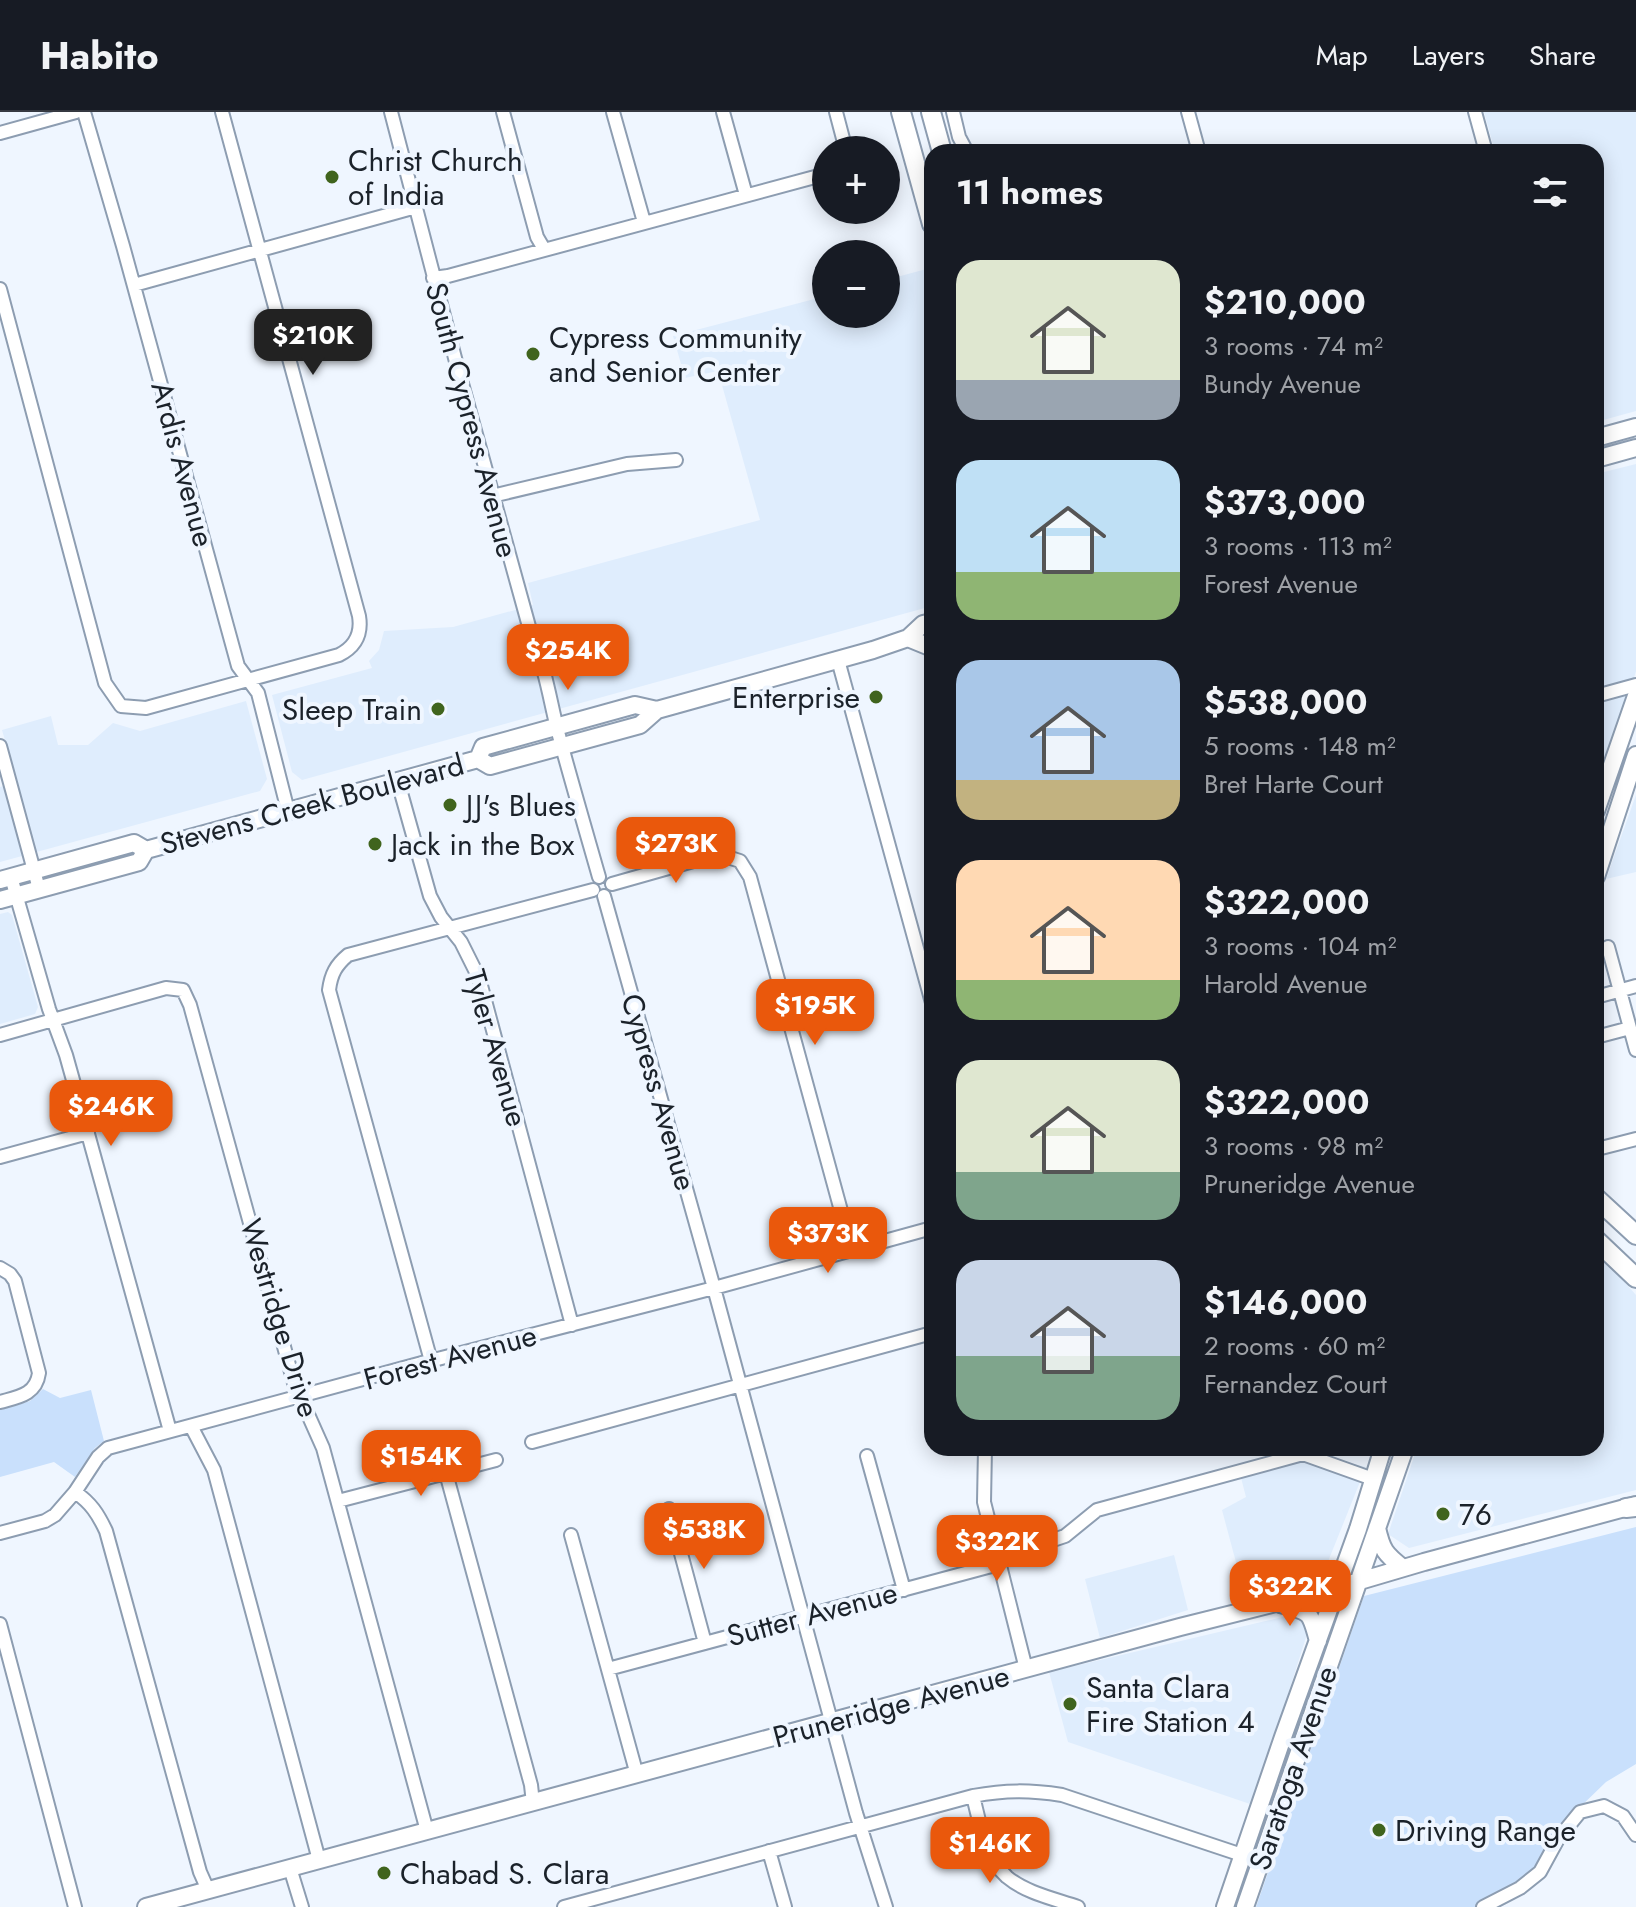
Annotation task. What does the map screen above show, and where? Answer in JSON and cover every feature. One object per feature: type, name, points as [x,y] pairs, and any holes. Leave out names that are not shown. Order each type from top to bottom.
[{"type":"highway","points":[[901,112],[924,195]]},
{"type":"highway","points":[[931,112],[940,144]]},
{"type":"highway","points":[[1604,1205],[1636,1235]]},
{"type":"highway","points":[[1604,1248],[1636,1278]]},
{"type":"main road","points":[[1604,436],[1636,427]]},
{"type":"main road","points":[[1604,457],[1636,448]]},
{"type":"main road","name":"Stevens Creek Boulevard","points":[[8,898],[139,862],[146,850],[288,811],[478,759],[490,766],[640,725],[657,710],[908,638],[924,624]]},
{"type":"main road","points":[[908,638],[924,645]]},
{"type":"main road","points":[[1604,788],[1636,696]]},
{"type":"main road","name":"Stevens Creek Boulevard","points":[[478,759],[483,747],[557,726],[635,705],[657,710]]},
{"type":"main road","points":[[1604,853],[1636,755]]},
{"type":"main road","name":"Stevens Creek Boulevard","points":[[6,878],[134,843],[146,850]]},
{"type":"main road","name":"Saratoga Avenue","points":[[1225,1907],[1358,1529],[1380,1456]]},
{"type":"main road","name":"Saratoga Avenue","points":[[1245,1907],[1402,1456]]},
{"type":"main road","name":"Pruneridge Avenue","points":[[146,1907],[198,1897],[319,1860],[1633,1507]]},
{"type":"main road","points":[[1377,1527],[1381,1547],[1403,1568]]},
{"type":"main road","points":[[1274,1603],[1305,1611],[1312,1619],[1318,1641]]},
{"type":"street","points":[[0,133],[76,112]]},
{"type":"street","name":"Ardis Avenue","points":[[84,112],[238,666],[258,693],[288,811]]},
{"type":"street","points":[[0,289],[105,683],[121,706],[146,708],[339,655],[349,649],[357,640],[359,616],[222,112]]},
{"type":"street","name":"South Cypress Avenue","points":[[391,112],[433,278],[557,726]]},
{"type":"street","points":[[503,112],[537,237],[544,249]]},
{"type":"street","points":[[613,112],[644,222]]},
{"type":"street","points":[[723,112],[746,195]]},
{"type":"street","points":[[836,112],[842,136]]},
{"type":"street","points":[[953,112],[963,144]]},
{"type":"street","points":[[1188,112],[1197,144]]},
{"type":"street","points":[[1475,112],[1484,144]]},
{"type":"street","points":[[433,278],[812,178]]},
{"type":"street","points":[[134,285],[416,207]]},
{"type":"street","points":[[492,496],[627,464],[676,460]]},
{"type":"street","points":[[838,660],[924,974]]},
{"type":"street","points":[[1604,694],[1636,685]]},
{"type":"street","points":[[557,726],[599,877]]},
{"type":"street","points":[[0,746],[39,889]]},
{"type":"street","name":"Tyler Avenue","points":[[398,782],[430,896],[441,917],[471,958],[479,978],[572,1325]]},
{"type":"street","points":[[612,884],[718,854],[740,861],[750,877],[852,1251]]},
{"type":"street","points":[[431,1361],[329,990],[334,969],[348,955],[612,890],[606,876],[594,880],[599,893]]},
{"type":"street","points":[[6,878],[8,898],[66,1055],[170,1431]]},
{"type":"street","name":"Cypress Avenue","points":[[599,893],[714,1288],[860,1828],[886,1907]]},
{"type":"street","points":[[1608,947],[1636,1050]]},
{"type":"street","points":[[1604,995],[1636,986]]},
{"type":"street","name":"Westridge Drive","points":[[53,1021],[166,988],[183,990],[190,1005],[294,1383],[323,1448],[427,1831]]},
{"type":"street","points":[[0,1035],[53,1021]]},
{"type":"street","points":[[1604,1035],[1630,1028]]},
{"type":"street","points":[[0,1157],[88,1133]]},
{"type":"street","points":[[1604,1147],[1636,1139]]},
{"type":"street","name":"Forest Avenue","points":[[0,1533],[45,1521],[62,1509],[103,1451],[115,1446],[924,1230]]},
{"type":"street","points":[[0,1268],[15,1281],[39,1373],[37,1385],[29,1393],[0,1402]]},
{"type":"street","points":[[532,1442],[924,1335]]},
{"type":"street","points":[[191,1426],[214,1470],[319,1860]]},
{"type":"street","points":[[867,1456],[904,1590]]},
{"type":"street","points":[[985,1456],[984,1502],[1026,1669]]},
{"type":"street","name":"Sutter Avenue","points":[[608,1669],[999,1564],[1008,1555],[1065,1536],[1097,1510],[1296,1456]]},
{"type":"street","name":"Sutter Avenue","points":[[1309,1456],[1373,1479]]},
{"type":"street","points":[[338,1501],[496,1460]]},
{"type":"street","points":[[446,1473],[531,1785],[533,1803]]},
{"type":"street","points":[[75,1492],[90,1502],[106,1531],[200,1872],[198,1897]]},
{"type":"street","points":[[669,1509],[705,1643]]},
{"type":"street","points":[[571,1535],[637,1775]]},
{"type":"street","points":[[0,1624],[75,1907]]},
{"type":"street","points":[[564,1907],[973,1796],[1002,1791],[1032,1790],[1062,1795],[1242,1855]]},
{"type":"street","points":[[973,1796],[991,1857],[1007,1877],[1025,1888],[1078,1907]]},
{"type":"street","points":[[1483,1907],[1520,1888],[1540,1872],[1558,1839],[1580,1812],[1604,1806],[1623,1816],[1636,1835]]},
{"type":"street","points":[[769,1851],[785,1907]]},
{"type":"street","points":[[290,1868],[302,1907]]},
{"type":"shaded area","points":[[1484,112],[1636,112],[1636,411],[1604,420],[1604,144],[1493,144]]},
{"type":"shaded area","points":[[924,270],[924,608],[302,780],[292,772],[272,695],[372,668],[369,661],[379,650],[384,631],[453,627],[533,605],[528,583],[760,520],[718,371],[685,378],[673,336],[812,300],[812,328],[900,328],[900,276]]},
{"type":"shaded area","points":[[1636,464],[1636,671],[1610,759],[1604,760],[1604,472]]},
{"type":"shaded area","points":[[246,701],[267,779],[260,791],[0,862],[0,787],[17,782],[2,730],[51,716],[58,745],[88,745],[113,723],[140,731]]},
{"type":"shaded area","points":[[1636,795],[1636,872],[1606,879]]},
{"type":"shaded area","points":[[8,912],[12,915],[38,1007],[35,1014],[0,1024],[0,914]]},
{"type":"shaded area","points":[[1604,1259],[1636,1295],[1636,1490],[1409,1548],[1388,1534],[1414,1456],[1604,1456]]},
{"type":"shaded area","points":[[43,1389],[60,1398],[91,1390],[104,1441],[95,1448],[75,1477],[54,1462],[0,1477],[0,1410],[30,1401]]},
{"type":"shaded area","points":[[1320,1456],[1366,1467],[1327,1564],[1320,1574],[1245,1596],[1222,1510],[1246,1497],[1240,1474]]},
{"type":"shaded area","points":[[1636,1527],[1636,1764],[1606,1782],[1575,1812],[1538,1871],[1479,1907],[1256,1907],[1364,1596]]},
{"type":"shaded area","points":[[1174,1555],[1188,1610],[1100,1638],[1085,1579]]},
{"type":"shaded area","points":[[1291,1615],[1304,1620],[1307,1634],[1253,1805],[1068,1742],[1049,1672]]},
{"type":"place","name":"Christ Church of India","points":[[332,177]]},
{"type":"place","name":"Cypress Community and Senior Center","points":[[533,354]]},
{"type":"place","name":"Enterprise","points":[[876,697]]},
{"type":"place","name":"Sleep Train","points":[[438,709]]},
{"type":"place","name":"JJ's Blues","points":[[450,805]]},
{"type":"place","name":"Jack in the Box","points":[[375,844]]},
{"type":"place","name":"76","points":[[1443,1514]]},
{"type":"place","name":"Santa Clara Fire Station 4","points":[[1070,1704]]},
{"type":"place","name":"Driving Range","points":[[1379,1830]]},
{"type":"place","name":"Chabad S. Clara","points":[[384,1873]]}]
